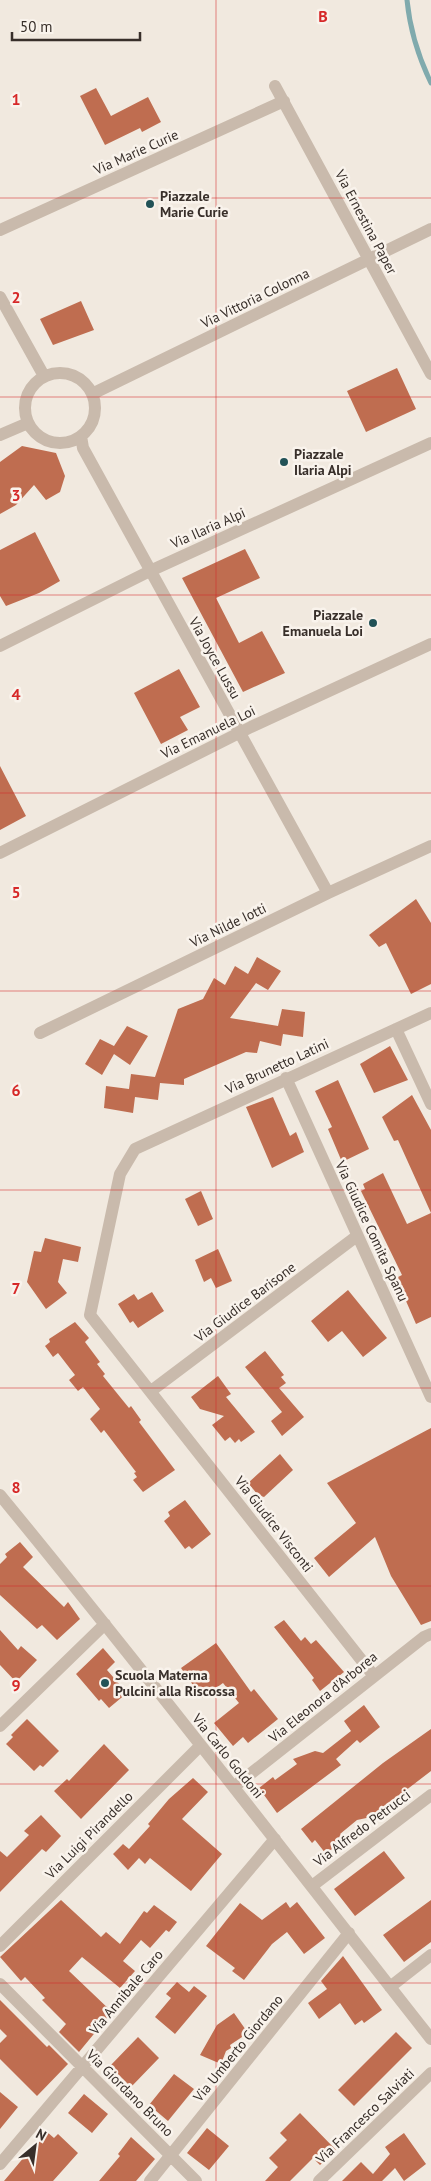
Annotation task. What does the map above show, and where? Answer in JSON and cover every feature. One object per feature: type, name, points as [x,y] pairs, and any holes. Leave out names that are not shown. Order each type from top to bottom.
[{"type":"street","name":"Via Ernestina Paper","points":[[275,86],[431,374]]},
{"type":"street","name":"Via Marie Curie","points":[[0,230],[284,102]]},
{"type":"street","name":"Via Vittoria Colonna","points":[[92,394],[431,229]]},
{"type":"street","points":[[0,297],[44,376]]},
{"type":"street","points":[[54,373],[71,374],[79,378],[92,394],[95,412],[92,422],[81,436],[64,442],[49,441],[34,431],[28,423],[25,415],[25,400],[32,386],[44,376],[54,373]]},
{"type":"street","points":[[0,436],[28,423]]},
{"type":"street","name":"Via Joyce Lussu","points":[[81,436],[83,448],[328,893]]},
{"type":"street","name":"Via Ilaria Alpi","points":[[0,646],[150,571],[431,443]]},
{"type":"street","name":"Via Emanuela Loi","points":[[0,853],[239,733],[431,644]]},
{"type":"street","name":"Via Nilde Iotti","points":[[40,1033],[328,893],[431,846]]},
{"type":"street","name":"Via Brunetto Latini","points":[[135,1149],[431,1013]]},
{"type":"street","points":[[396,1029],[431,1104]]},
{"type":"street","name":"Via Giudice Comita Spanu","points":[[286,1078],[431,1397]]},
{"type":"street","name":"Via Giudice Visconti","points":[[135,1149],[120,1174],[90,1315],[374,1676]]},
{"type":"street","name":"Via Giudice Barisone","points":[[150,1391],[357,1236]]},
{"type":"street","name":"Via Carlo Goldoni","points":[[0,1495],[106,1624],[200,1746],[235,1786],[431,2039]]},
{"type":"street","points":[[0,1726],[106,1624]]},
{"type":"street","name":"Via Eleonora d'Arborea","points":[[235,1786],[424,1637],[431,1634]]},
{"type":"street","name":"Via Luigi Pirandello","points":[[0,1946],[200,1746]]},
{"type":"street","name":"Via Alfredo Petrucci","points":[[312,1886],[431,1794]]},
{"type":"street","name":"Via Annibale Caro","points":[[0,2164],[275,1839]]},
{"type":"street","name":"Via Umberto Giordano","points":[[150,2181],[348,1933]]},
{"type":"street","points":[[390,1987],[431,1955]]},
{"type":"street","name":"Via Giordano Bruno","points":[[0,1984],[196,2181]]},
{"type":"street","name":"Via Francesco Salviati","points":[[319,2181],[431,2073]]},
{"type":"building","points":[[96,88],[111,116],[148,97],[161,122],[142,132],[140,128],[105,145],[80,96]]},
{"type":"building","points":[[81,301],[94,330],[53,345],[40,319]]},
{"type":"building","points":[[397,368],[416,409],[366,432],[347,391]]},
{"type":"building","points":[[22,446],[56,453],[65,476],[60,492],[46,500],[34,485],[16,505],[0,514],[0,462]]},
{"type":"building","points":[[35,532],[60,581],[39,593],[6,606],[0,596],[0,550]]},
{"type":"building","points":[[245,549],[260,578],[216,598],[239,643],[262,631],[285,673],[243,692],[182,578]]},
{"type":"building","points":[[179,669],[200,707],[180,717],[188,730],[161,744],[134,693]]},
{"type":"building","points":[[0,766],[26,816],[0,830]]},
{"type":"building","points":[[416,899],[431,923],[431,984],[411,994],[386,943],[379,947],[369,935]]},
{"type":"building","points":[[257,957],[281,971],[268,990],[256,983],[230,1018],[278,1026],[282,1009],[305,1012],[303,1037],[283,1034],[281,1046],[260,1041],[257,1053],[246,1052],[184,1079],[184,1085],[160,1083],[158,1100],[135,1097],[133,1113],[104,1108],[106,1086],[129,1089],[131,1074],[155,1077],[178,1009],[203,999],[214,978],[225,985],[235,966],[248,974]]},
{"type":"building","points":[[127,1026],[148,1036],[130,1065],[114,1054],[102,1075],[85,1064],[100,1039],[114,1046]]},
{"type":"building","points":[[390,1046],[408,1080],[374,1093],[360,1064]]},
{"type":"building","points":[[338,1080],[369,1149],[342,1162],[328,1129],[332,1127],[315,1091]]},
{"type":"building","points":[[412,1095],[431,1130],[431,1213],[398,1140],[394,1141],[382,1117]]},
{"type":"building","points":[[273,1097],[290,1136],[296,1132],[304,1152],[272,1168],[246,1107]]},
{"type":"building","points":[[383,1173],[407,1224],[431,1213],[431,1317],[416,1324],[396,1278],[402,1275],[361,1191],[365,1189],[363,1184]]},
{"type":"building","points":[[201,1191],[213,1219],[198,1226],[185,1199]]},
{"type":"building","points":[[45,1238],[81,1247],[78,1262],[63,1259],[58,1282],[67,1293],[46,1309],[27,1282],[34,1251],[41,1252]]},
{"type":"building","points":[[218,1249],[232,1281],[216,1288],[211,1278],[204,1282],[195,1260]]},
{"type":"building","points":[[348,1290],[387,1338],[363,1357],[342,1331],[328,1342],[311,1321]]},
{"type":"building","points":[[152,1292],[164,1311],[138,1328],[133,1321],[130,1323],[118,1304],[134,1294],[138,1300]]},
{"type":"building","points":[[75,1322],[89,1338],[85,1342],[100,1362],[97,1364],[105,1374],[103,1376],[129,1408],[131,1406],[141,1420],[139,1422],[175,1470],[143,1492],[133,1480],[137,1477],[134,1473],[136,1472],[104,1430],[101,1433],[90,1419],[100,1409],[83,1387],[78,1391],[69,1380],[75,1375],[58,1353],[53,1357],[45,1346],[50,1342],[49,1339]]},
{"type":"building","points":[[265,1351],[284,1375],[281,1377],[286,1383],[279,1388],[304,1417],[282,1436],[271,1421],[282,1412],[245,1367]]},
{"type":"building","points":[[218,1376],[231,1394],[226,1397],[255,1432],[241,1442],[239,1439],[235,1443],[230,1437],[225,1441],[212,1425],[224,1416],[200,1409],[191,1397]]},
{"type":"building","points":[[431,1428],[431,1621],[421,1625],[391,1576],[375,1537],[329,1577],[314,1558],[356,1523],[327,1483]]},
{"type":"building","points":[[280,1454],[293,1470],[264,1497],[258,1495],[248,1483]]},
{"type":"building","points":[[185,1500],[211,1534],[192,1549],[189,1546],[185,1549],[164,1521],[170,1516],[168,1512]]},
{"type":"building","points":[[20,1542],[33,1557],[23,1567],[64,1607],[68,1602],[80,1619],[57,1640],[42,1625],[37,1629],[0,1595],[0,1564],[7,1557],[5,1554]]},
{"type":"building","points":[[284,1620],[301,1641],[305,1637],[311,1644],[316,1640],[344,1672],[320,1691],[312,1680],[314,1678],[274,1627]]},
{"type":"building","points":[[0,1630],[18,1650],[21,1646],[37,1660],[16,1682],[0,1665]]},
{"type":"building","points":[[216,1643],[251,1692],[254,1689],[278,1719],[248,1743],[243,1737],[233,1746],[214,1723],[239,1703],[223,1683],[202,1698],[181,1668]]},
{"type":"building","points":[[103,1648],[115,1662],[107,1670],[127,1693],[109,1708],[101,1699],[99,1701],[76,1674]]},
{"type":"building","points":[[364,1705],[380,1727],[360,1743],[357,1740],[336,1759],[341,1765],[277,1813],[259,1788],[273,1777],[275,1780],[297,1764],[293,1759],[315,1751],[323,1753],[351,1731],[344,1721]]},
{"type":"building","points":[[27,1719],[59,1751],[43,1767],[40,1765],[34,1771],[6,1744],[13,1737],[11,1735]]},
{"type":"building","points":[[431,1729],[431,1771],[371,1817],[357,1820],[340,1834],[344,1839],[326,1854],[315,1840],[312,1843],[301,1829],[383,1763]]},
{"type":"building","points":[[104,1744],[129,1770],[81,1819],[54,1791],[67,1779],[69,1781]]},
{"type":"building","points":[[193,1778],[208,1792],[182,1819],[222,1854],[191,1891],[150,1858],[145,1864],[139,1858],[128,1870],[113,1854],[123,1844],[129,1849],[150,1826],[148,1824],[169,1799]]},
{"type":"building","points":[[41,1815],[61,1836],[46,1852],[42,1849],[0,1892],[0,1851],[7,1857],[29,1835],[24,1831]]},
{"type":"building","points":[[384,1851],[405,1878],[355,1916],[334,1889]]},
{"type":"building","points":[[61,1900],[101,1937],[106,1932],[120,1944],[144,1911],[147,1913],[154,1905],[177,1922],[169,1932],[166,1930],[150,1948],[141,1940],[123,1961],[135,1971],[120,1988],[82,1957],[69,1971],[112,2012],[79,2052],[59,2032],[66,2024],[42,2000],[45,1998],[25,1977],[21,1981],[0,1957]]},
{"type":"building","points":[[431,1900],[431,1942],[404,1962],[383,1935]]},
{"type":"building","points":[[286,1902],[290,1908],[297,1902],[325,1938],[304,1954],[287,1932],[272,1944],[244,1980],[232,1971],[235,1968],[206,1946],[240,1903],[262,1920]]},
{"type":"building","points":[[343,1956],[382,2010],[364,2023],[362,2020],[355,2025],[340,2003],[319,2019],[308,2003],[327,1989],[321,1981]]},
{"type":"building","points":[[177,1982],[189,1992],[194,1986],[207,1996],[175,2034],[155,2017],[171,1998],[166,1994]]},
{"type":"building","points":[[0,2000],[47,2047],[49,2045],[68,2064],[37,2096],[0,2059],[0,2043],[7,2036],[0,2029]]},
{"type":"building","points":[[234,2013],[248,2033],[230,2045],[231,2048],[226,2051],[221,2064],[200,2055],[217,2025]]},
{"type":"building","points":[[396,2032],[412,2048],[354,2106],[338,2090]]},
{"type":"building","points":[[138,2037],[159,2058],[131,2087],[110,2066]]},
{"type":"building","points":[[174,2074],[194,2089],[168,2121],[149,2105]]},
{"type":"building","points":[[0,2092],[18,2107],[0,2129]]},
{"type":"building","points":[[84,2094],[108,2114],[92,2133],[68,2113]]},
{"type":"building","points":[[300,2113],[336,2150],[320,2165],[313,2158],[290,2181],[265,2181],[278,2167],[269,2158],[287,2140],[280,2133]]},
{"type":"building","points":[[207,2128],[229,2146],[209,2170],[187,2153]]},
{"type":"building","points":[[46,2131],[54,2138],[58,2134],[78,2153],[53,2181],[4,2181]]},
{"type":"building","points":[[404,2133],[426,2164],[404,2181],[395,2168],[382,2181],[342,2181],[361,2162],[373,2174],[390,2154],[385,2147]]},
{"type":"building","points":[[131,2137],[155,2159],[136,2181],[99,2181],[120,2156],[118,2154]]},
{"type":"waterway","points":[[407,0],[415,43],[431,83]]},
{"type":"place","name":"Piazzale Marie Curie","points":[[150,204]]},
{"type":"place","name":"Piazzale Ilaria Alpi","points":[[284,462]]},
{"type":"place","name":"Piazzale Emanuela Loi","points":[[373,623]]},
{"type":"place","name":"Scuola Materna Pulcini alla Riscossa","points":[[105,1683]]}]
